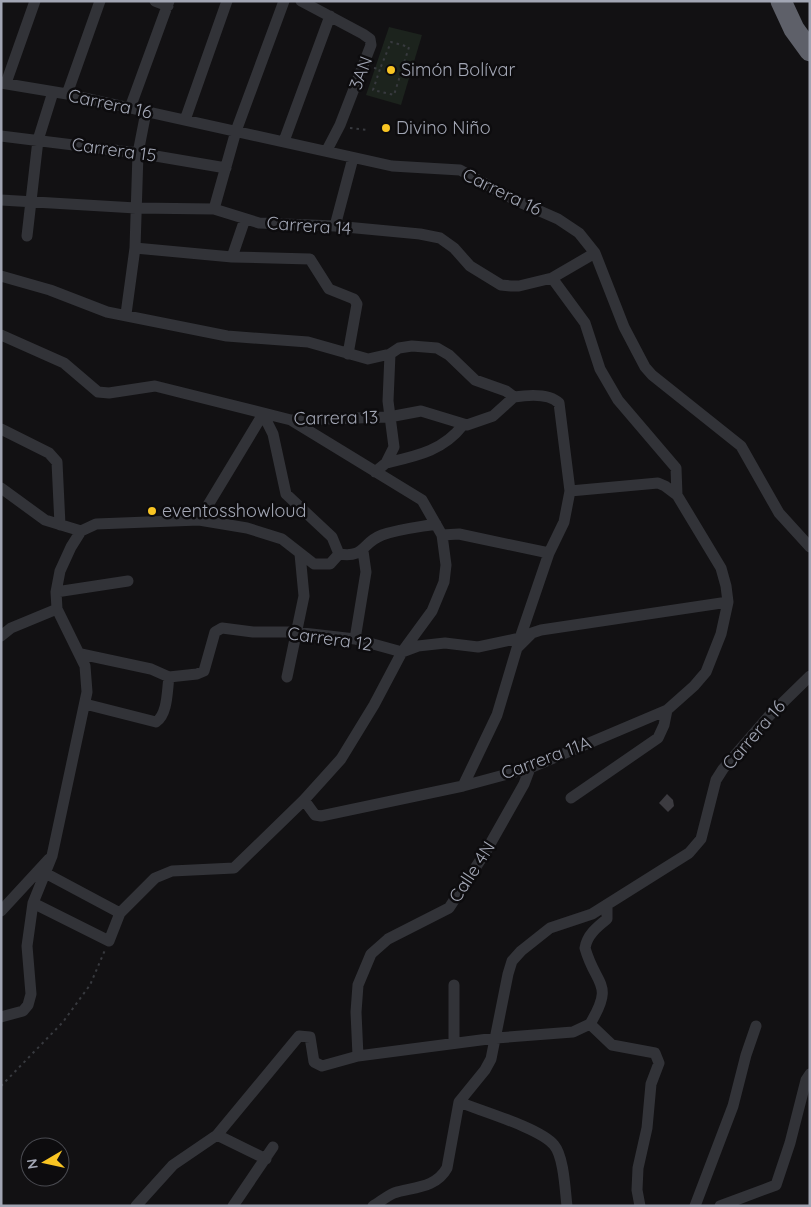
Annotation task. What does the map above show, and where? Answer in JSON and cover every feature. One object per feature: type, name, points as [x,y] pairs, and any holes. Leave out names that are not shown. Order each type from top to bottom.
[{"type":"highway","points":[[781,1],[794,29],[810,50]]},
{"type":"street","points":[[4,83],[35,1]]},
{"type":"street","points":[[67,94],[100,1]]},
{"type":"street","points":[[130,108],[168,4],[155,1]]},
{"type":"street","points":[[184,120],[227,1]]},
{"type":"street","points":[[214,209],[236,131],[284,1]]},
{"type":"street","name":"3AN","points":[[301,1],[370,39],[371,45],[364,66],[340,125],[326,150]]},
{"type":"street","points":[[284,141],[330,16]]},
{"type":"street","name":"Carrera 16","points":[[4,83],[67,94],[392,166],[460,170],[517,201],[558,219],[579,233],[595,254],[624,327],[644,367],[741,446],[779,513],[810,547]]},
{"type":"street","points":[[27,236],[38,140],[53,92]]},
{"type":"street","points":[[126,314],[135,248],[138,153],[146,112]]},
{"type":"street","name":"Carrera 15","points":[[1,136],[138,153],[226,168]]},
{"type":"street","points":[[335,226],[353,158]]},
{"type":"street","name":"Carrera 14","points":[[1,200],[136,208],[214,209],[268,224],[335,226],[420,234],[440,238],[454,248],[470,266],[500,284],[519,286],[552,278],[595,254]]},
{"type":"street","points":[[232,257],[245,219]]},
{"type":"street","points":[[135,248],[232,257],[313,260],[329,289],[354,299],[357,304],[348,354]]},
{"type":"street","points":[[1,276],[56,292],[106,312],[126,314],[226,336],[308,342],[368,359],[390,354],[399,348],[412,346],[437,348],[449,354],[475,380],[506,391],[514,397],[545,396],[554,398],[559,403],[570,491],[564,522],[550,553],[497,715],[463,786]]},
{"type":"street","points":[[552,278],[585,323],[600,370],[618,400],[676,468],[677,495]]},
{"type":"street","name":"Carrera 13","points":[[1,336],[64,363],[79,378],[98,392],[109,393],[155,386],[291,420],[389,417],[425,412],[463,425]]},
{"type":"street","points":[[375,472],[386,463],[394,447],[389,417],[390,354]]},
{"type":"street","points":[[386,463],[424,454],[441,446],[453,437],[463,425],[474,424],[493,416],[514,397]]},
{"type":"street","points":[[199,520],[262,414]]},
{"type":"street","points":[[262,414],[273,434],[286,494],[332,537],[338,554]]},
{"type":"street","points":[[33,903],[109,941],[120,912],[155,878],[172,871],[234,868],[304,800],[341,759],[374,705],[402,652],[432,611],[444,582],[446,565],[439,529],[422,500],[291,420]]},
{"type":"street","points":[[1,429],[49,453],[57,462],[60,525]]},
{"type":"street","points":[[402,652],[418,646],[445,643],[478,647],[519,643],[541,630],[728,602],[721,568],[677,495],[665,486],[658,483],[570,491]]},
{"type":"street","points":[[1,488],[38,516],[81,531]]},
{"type":"street","points":[[1,1017],[23,1011],[30,999],[27,946],[33,903],[47,874],[52,856],[86,704],[87,677],[81,654],[68,633],[57,609],[56,592],[60,571],[81,531],[96,524],[199,520],[247,528],[279,538],[314,564],[330,564],[338,554]]},
{"type":"street","points":[[338,554],[350,556],[360,554],[374,539],[383,535],[439,529],[550,553]]},
{"type":"street","points":[[355,639],[366,572],[363,551]]},
{"type":"street","points":[[286,677],[294,632],[304,596],[300,554]]},
{"type":"street","points":[[56,592],[128,580]]},
{"type":"street","name":"Carrera 11A","points":[[304,800],[315,815],[321,816],[463,786],[530,768],[667,710],[706,672],[721,634],[728,602]]},
{"type":"street","points":[[1,636],[11,628],[57,609]]},
{"type":"street","name":"Carrera 12","points":[[169,677],[197,674],[204,671],[215,632],[222,628],[253,632],[294,632],[355,639],[402,652]]},
{"type":"street","points":[[81,654],[151,669],[169,677],[166,699],[161,716],[156,722],[86,704]]},
{"type":"street","name":"Carrera 16","points":[[459,1102],[491,1060],[512,961],[535,938],[550,928],[584,917],[608,905],[689,853],[701,839],[716,780],[768,717],[810,676]]},
{"type":"street","points":[[571,798],[658,738],[664,725],[667,710]]},
{"type":"street","name":"Calle 4N","points":[[358,1056],[356,1012],[358,985],[371,954],[388,939],[449,908],[486,853],[524,784],[530,768]]},
{"type":"street","points":[[1,911],[52,856]]},
{"type":"street","points":[[47,874],[120,912]]},
{"type":"street","points":[[136,1206],[173,1165],[217,1136],[299,1036],[310,1038],[314,1062],[318,1065],[358,1056],[454,1043],[573,1032],[590,1024],[599,1009],[604,991],[585,948],[586,942],[593,930],[607,919],[608,905]]},
{"type":"street","points":[[454,985],[454,1043]]},
{"type":"street","points":[[590,1024],[612,1045],[655,1053],[659,1063],[651,1084],[647,1128],[638,1168],[637,1190],[640,1206]]},
{"type":"street","points":[[695,1206],[733,1106],[746,1055],[756,1026]]},
{"type":"street","points":[[720,1206],[776,1185],[790,1143],[806,1080],[810,1074]]},
{"type":"street","points":[[373,1206],[392,1194],[423,1186],[443,1176],[447,1168],[459,1102],[542,1135],[555,1146],[562,1165],[567,1206]]},
{"type":"street","points":[[217,1136],[266,1159]]},
{"type":"street","points":[[233,1206],[273,1148]]},
{"type":"path","points":[[391,42],[409,47],[394,95],[373,90],[380,69],[391,42]]},
{"type":"path","points":[[364,66],[380,69]]},
{"type":"path","points":[[340,125],[368,130]]},
{"type":"path","points":[[1,1086],[63,1022],[90,985],[109,941]]},
{"type":"shaded area","points":[[389,27],[422,35],[401,105],[366,95]]},
{"type":"building","points":[[667,794],[673,800],[674,806],[668,812],[659,803]]},
{"type":"place","name":"Simón Bolívar","points":[[391,70]]},
{"type":"place","name":"Divino Niño","points":[[386,128]]},
{"type":"place","name":"eventosshowloud","points":[[152,511]]}]
